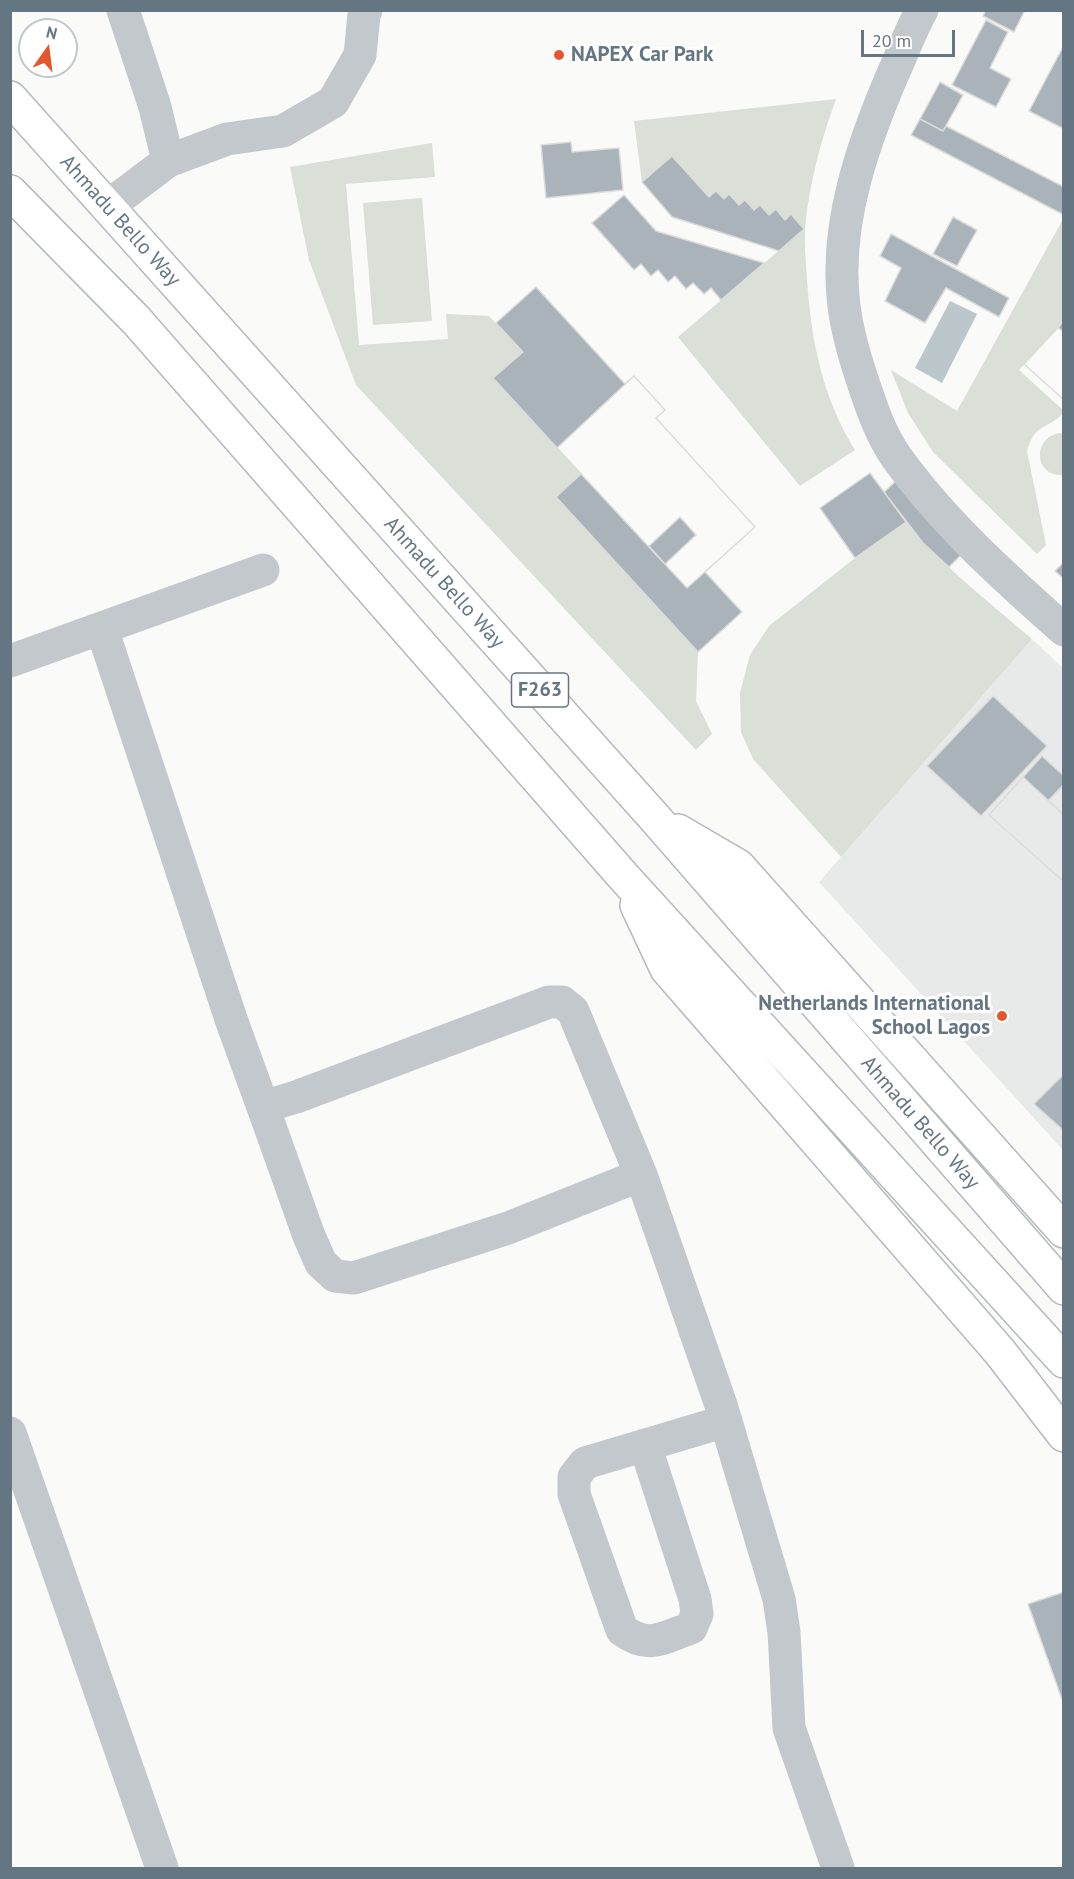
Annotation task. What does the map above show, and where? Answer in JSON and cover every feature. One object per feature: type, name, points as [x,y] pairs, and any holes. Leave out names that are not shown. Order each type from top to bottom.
[{"type":"highway","name":"Ahmadu Bello Way","points":[[10,98],[654,817],[1064,1288]]},
{"type":"highway","name":"F263","points":[[10,192],[136,320],[623,876],[1064,1361]]},
{"type":"highway","points":[[654,817],[738,866],[1064,1231]]},
{"type":"highway","points":[[623,876],[666,969],[992,1343],[1064,1435]]},
{"type":"street","points":[[123,10],[155,107],[168,161]]},
{"type":"street","points":[[107,207],[168,161],[227,139],[284,131],[333,102],[360,55],[366,10]]},
{"type":"street","points":[[922,10],[885,93],[865,146],[851,194],[844,243],[843,295],[851,345],[875,419],[896,457],[946,518],[994,568],[1064,630]]},
{"type":"street","points":[[10,661],[263,570]]},
{"type":"street","points":[[102,629],[232,1022],[321,1263],[335,1276],[354,1278],[508,1228],[641,1175]]},
{"type":"street","points":[[263,1107],[296,1098],[549,1002],[562,1002],[573,1011],[641,1175],[726,1421],[779,1599],[784,1632],[789,1728],[838,1869]]},
{"type":"street","points":[[645,1445],[697,1614],[691,1628],[652,1641],[636,1640],[621,1630],[574,1494],[574,1477],[585,1463],[645,1445],[726,1421]]},
{"type":"street","points":[[12,1443],[162,1869]]},
{"type":"shaded area","points":[[836,99],[813,179],[805,228],[805,254],[809,302],[820,368],[834,410],[855,450],[800,486],[678,337],[804,229],[792,215],[785,220],[769,215],[760,205],[754,210],[745,200],[739,205],[729,194],[724,199],[716,191],[709,197],[672,156],[642,182],[634,121]]},
{"type":"shaded area","points":[[432,143],[435,177],[346,184],[359,345],[448,339],[446,314],[489,316],[523,352],[493,378],[581,474],[556,497],[698,652],[696,701],[712,734],[696,750],[356,385],[309,260],[290,167]]},
{"type":"shaded area","points":[[422,198],[432,321],[373,325],[363,203]]},
{"type":"shaded area","points":[[1062,221],[1063,321],[1019,370],[1063,410],[1063,413],[1034,435],[1027,451],[1046,545],[1037,554],[933,452],[908,413],[891,370],[957,411]]},
{"type":"shaded area","points":[[950,301],[977,314],[942,383],[915,368]]},
{"type":"shaded area","points":[[1059,433],[1064,434],[1063,475],[1047,470],[1040,457],[1044,442]]},
{"type":"shaded area","points":[[906,522],[950,569],[1032,639],[841,857],[753,759],[741,732],[740,693],[750,655],[769,626],[855,558]]},
{"type":"shaded area","name":"Netherlands International School Lagos","points":[[1032,639],[1063,668],[1063,1150],[819,882]]},
{"type":"building","points":[[986,10],[1025,10],[1014,32],[983,16]]},
{"type":"building","points":[[986,20],[1008,32],[990,68],[1011,79],[996,107],[952,85]]},
{"type":"building","points":[[1064,45],[1064,129],[1029,111]]},
{"type":"building","points":[[940,82],[963,95],[943,131],[920,119]]},
{"type":"building","points":[[920,119],[943,131],[946,126],[1064,187],[1064,215],[911,135]]},
{"type":"building","points":[[571,142],[572,152],[619,148],[623,190],[546,198],[541,145]]},
{"type":"building","points":[[672,156],[709,197],[716,191],[724,199],[729,194],[739,205],[745,200],[754,210],[760,205],[769,215],[776,209],[785,220],[791,214],[804,229],[779,251],[672,217],[642,182]]},
{"type":"building","points":[[624,195],[656,231],[764,263],[721,300],[711,288],[704,294],[693,283],[686,289],[675,276],[668,282],[658,270],[651,276],[641,264],[634,270],[592,223]]},
{"type":"building","points":[[953,217],[977,230],[957,266],[933,254]]},
{"type":"building","points":[[891,234],[1009,298],[999,317],[946,288],[925,323],[885,301],[901,268],[880,256]]},
{"type":"building","points":[[536,287],[625,384],[634,376],[665,410],[656,418],[755,527],[705,572],[742,612],[698,652],[556,497],[581,474],[493,378],[523,352],[496,323]]},
{"type":"building","points":[[1064,321],[1064,400],[1024,364]]},
{"type":"building","points":[[1058,327],[1064,333],[1064,400],[1024,364]]},
{"type":"building","points":[[634,376],[665,410],[656,418],[755,527],[687,588],[557,448]]},
{"type":"building","points":[[870,473],[906,522],[855,558],[820,508]]},
{"type":"building","points":[[896,481],[963,553],[949,567],[923,543],[884,492]]},
{"type":"building","points":[[680,517],[696,535],[665,564],[649,546]]},
{"type":"building","points":[[1064,562],[1064,579],[1055,571]]},
{"type":"building","points":[[993,696],[1047,746],[981,816],[927,766]]},
{"type":"building","points":[[1042,756],[1064,776],[1064,784],[1048,801],[1064,815],[1064,882],[989,815]]},
{"type":"building","points":[[1023,777],[1064,815],[1064,882],[989,815]]},
{"type":"building","points":[[1064,1074],[1064,1131],[1034,1104]]},
{"type":"building","points":[[1064,1592],[1064,1705],[1028,1604]]},
{"type":"place","name":"NAPEX Car Park","points":[[559,55]]},
{"type":"place","name":"Netherlands International School Lagos","points":[[1002,1016]]}]
